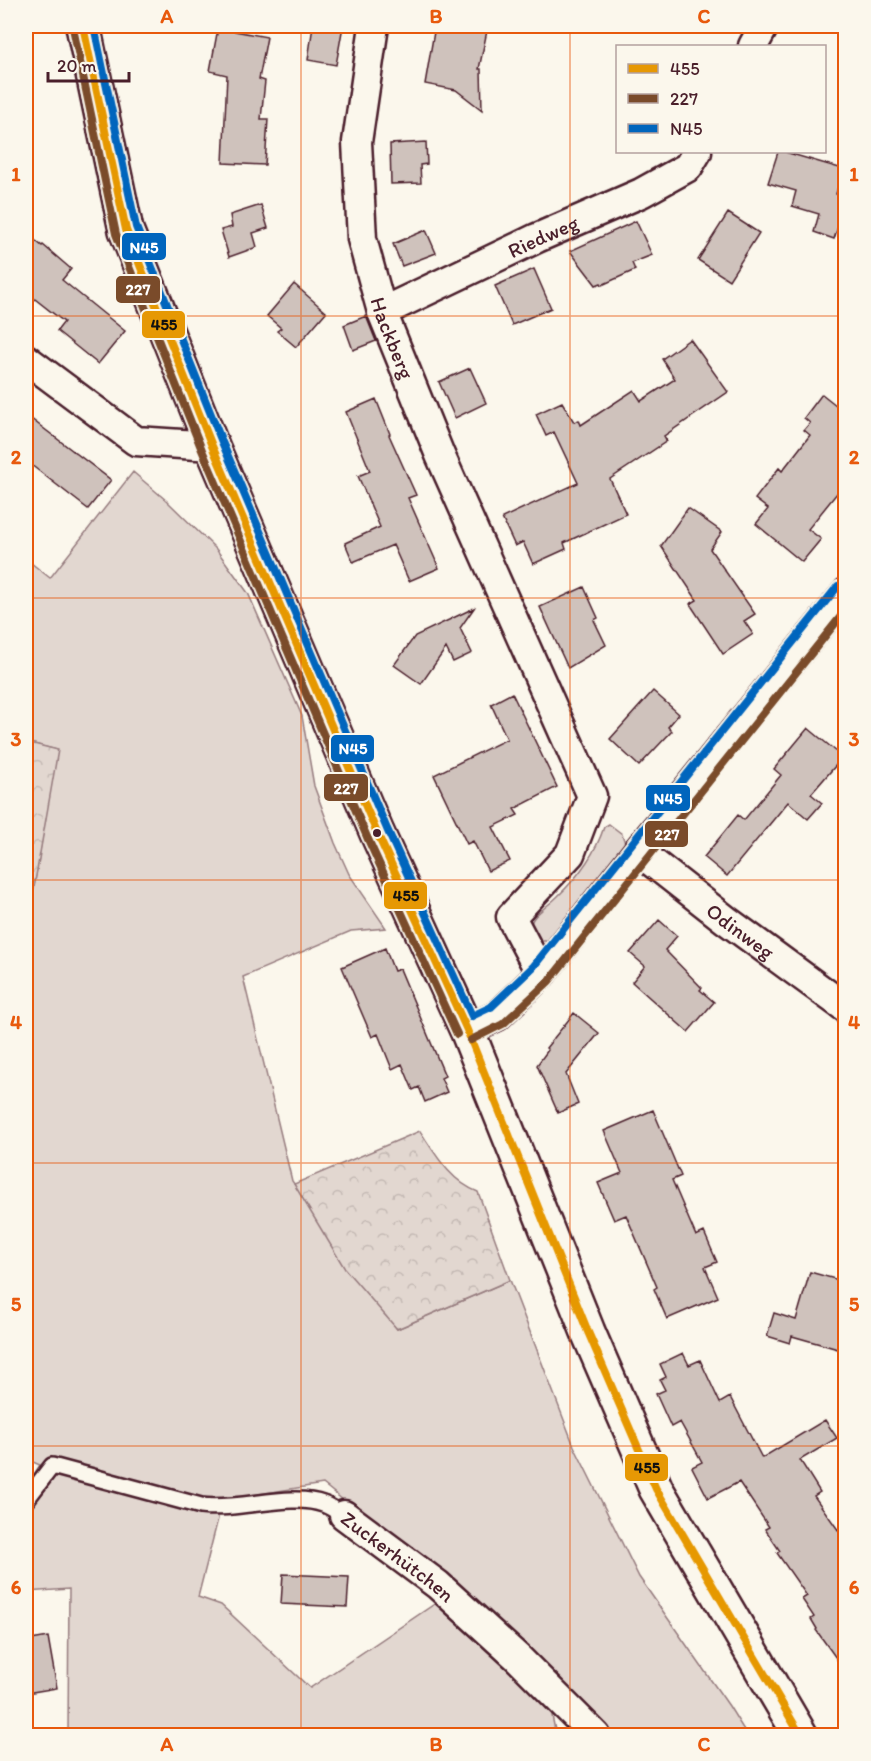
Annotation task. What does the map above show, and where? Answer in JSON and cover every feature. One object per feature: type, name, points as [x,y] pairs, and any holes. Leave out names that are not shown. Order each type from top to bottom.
[{"type":"main road","points":[[83,26],[126,230],[212,446],[382,844],[467,1030],[588,1332],[656,1490],[801,1736]]},
{"type":"street","name":"Hackberg","points":[[374,26],[357,142],[362,239],[382,312],[440,455],[592,796],[570,854],[511,917],[541,974]]},
{"type":"street","points":[[754,45],[764,26]]},
{"type":"street","name":"Riedweg","points":[[382,312],[537,238],[641,193],[688,167],[696,153]]},
{"type":"street","points":[[26,359],[136,441],[212,446]]},
{"type":"street","points":[[467,1030],[497,1016],[541,974],[846,593]]},
{"type":"street","name":"Odinweg","points":[[638,851],[726,920],[846,1008]]},
{"type":"street","name":"Zuckerhütchen","points":[[344,1515],[438,1585],[518,1658],[596,1736]]},
{"type":"lane","name":"Zuckerhütchen","points":[[26,1500],[52,1466],[201,1506],[217,1508],[296,1500],[322,1503],[344,1515]]},
{"type":"green space","points":[[133,472],[167,501],[216,549],[248,593],[302,716],[314,786],[335,843],[349,874],[386,928],[351,931],[243,977],[292,1181],[397,1329],[510,1280],[574,1446],[639,1577],[747,1735],[605,1735],[434,1573],[323,1484],[220,1500],[218,1519],[198,1597],[221,1605],[310,1688],[442,1599],[549,1701],[556,1735],[68,1735],[69,1589],[26,1592],[26,1487],[40,1465],[26,1459],[26,933],[57,750],[26,742],[26,559],[50,578]]},
{"type":"green space","points":[[26,742],[58,750],[26,933]]},
{"type":"green space","points":[[609,824],[622,834],[625,843],[614,863],[553,937],[546,941],[535,941],[531,930],[533,919],[579,873],[596,847],[604,827]]},
{"type":"green space","points":[[420,1131],[452,1174],[478,1192],[510,1280],[397,1329],[345,1269],[294,1184]]},
{"type":"building","points":[[313,26],[343,26],[336,65],[308,60]]},
{"type":"building","points":[[435,26],[488,26],[479,69],[481,69],[482,110],[456,90],[425,84]]},
{"type":"building","points":[[218,28],[267,37],[259,79],[265,81],[261,119],[268,119],[265,165],[223,163],[227,75],[210,71]]},
{"type":"building","points":[[426,142],[427,164],[420,165],[421,183],[391,184],[390,144]]},
{"type":"building","points":[[778,153],[788,153],[843,169],[836,194],[846,197],[846,202],[834,239],[814,232],[819,214],[792,206],[796,191],[768,183]]},
{"type":"building","points":[[261,205],[268,228],[253,233],[257,247],[229,257],[221,230],[232,227],[230,215]]},
{"type":"building","points":[[728,213],[759,233],[729,280],[698,260]]},
{"type":"building","points":[[636,221],[652,255],[632,263],[635,270],[602,285],[601,283],[596,285],[570,251]]},
{"type":"building","points":[[426,230],[436,253],[402,266],[393,244]]},
{"type":"building","points":[[26,233],[71,269],[62,280],[125,331],[98,364],[57,331],[64,322],[26,292]]},
{"type":"building","points":[[534,269],[551,308],[512,325],[495,286]]},
{"type":"building","points":[[294,284],[326,312],[296,347],[277,331],[281,328],[267,316]]},
{"type":"building","points":[[366,316],[376,341],[353,350],[344,325]]},
{"type":"building","points":[[690,339],[728,392],[664,436],[667,441],[610,479],[626,514],[564,543],[566,549],[533,564],[523,542],[515,546],[502,518],[578,483],[554,432],[546,436],[536,414],[562,402],[574,422],[579,420],[581,425],[634,390],[641,401],[675,379],[662,359]]},
{"type":"building","points":[[470,368],[486,403],[455,418],[439,382]]},
{"type":"building","points":[[822,394],[846,413],[846,482],[808,529],[821,539],[802,562],[756,524],[768,509],[755,499],[779,468],[782,471],[810,435],[804,430],[810,423],[804,418]]},
{"type":"building","points":[[376,399],[389,435],[416,495],[408,498],[439,568],[409,581],[393,545],[353,562],[345,543],[380,527],[358,476],[370,471],[346,412]]},
{"type":"building","points":[[26,415],[111,480],[88,509],[26,461]]},
{"type":"building","points":[[688,508],[722,532],[710,549],[755,614],[744,621],[753,634],[723,654],[690,604],[697,600],[661,546]]},
{"type":"building","points":[[584,587],[598,618],[594,620],[606,645],[568,668],[540,607]]},
{"type":"building","points":[[474,608],[460,628],[472,653],[453,662],[446,648],[421,684],[394,665],[415,636]]},
{"type":"building","points":[[653,691],[679,714],[668,727],[672,731],[639,766],[610,739]]},
{"type":"building","points":[[512,693],[557,787],[514,809],[518,815],[493,827],[510,861],[488,871],[473,841],[467,844],[434,775],[507,739],[491,704]]},
{"type":"building","points":[[808,728],[843,757],[811,794],[822,803],[808,819],[788,802],[727,876],[704,857],[738,815],[744,820],[781,775],[774,769]]},
{"type":"building","points":[[659,920],[677,936],[665,950],[702,988],[700,990],[714,1002],[688,1032],[632,982],[645,966],[630,953]]},
{"type":"building","points":[[385,948],[394,971],[400,969],[445,1076],[441,1078],[447,1092],[425,1102],[419,1087],[413,1090],[402,1064],[392,1069],[378,1034],[372,1037],[342,967]]},
{"type":"building","points":[[574,1013],[599,1033],[566,1074],[578,1104],[558,1113],[537,1065],[548,1050],[546,1048]]},
{"type":"building","points":[[653,1110],[681,1176],[672,1180],[696,1236],[704,1232],[717,1262],[705,1267],[718,1297],[667,1319],[654,1289],[657,1287],[626,1215],[614,1220],[598,1183],[622,1173],[604,1131]]},
{"type":"building","points":[[810,1272],[846,1282],[846,1323],[838,1349],[792,1336],[790,1343],[767,1336],[774,1313],[796,1320]]},
{"type":"building","points":[[683,1353],[689,1365],[700,1360],[720,1403],[730,1397],[762,1458],[825,1420],[837,1438],[800,1460],[820,1492],[814,1496],[846,1541],[846,1672],[816,1630],[811,1619],[814,1617],[802,1599],[807,1596],[777,1553],[780,1551],[765,1529],[769,1527],[739,1482],[708,1498],[692,1467],[702,1462],[680,1422],[671,1427],[656,1394],[665,1390],[660,1380],[666,1377],[660,1364]]},
{"type":"building","points":[[283,1574],[349,1577],[347,1607],[281,1604]]},
{"type":"building","points":[[48,1637],[57,1688],[26,1693],[26,1641]]},
{"type":"transit line","name":"455","points":[[83,26],[126,230],[212,446],[377,833],[467,1030],[588,1332],[656,1489],[801,1736]]},
{"type":"transit line","name":"N45","points":[[94,26],[136,227],[222,442],[387,829],[472,1016],[491,1007],[533,967],[838,586]]},
{"type":"transit line","name":"227","points":[[73,28],[116,234],[202,450],[367,837],[457,1034]]},
{"type":"transit line","name":"227","points":[[471,1040],[503,1024],[549,981],[846,610]]}]
